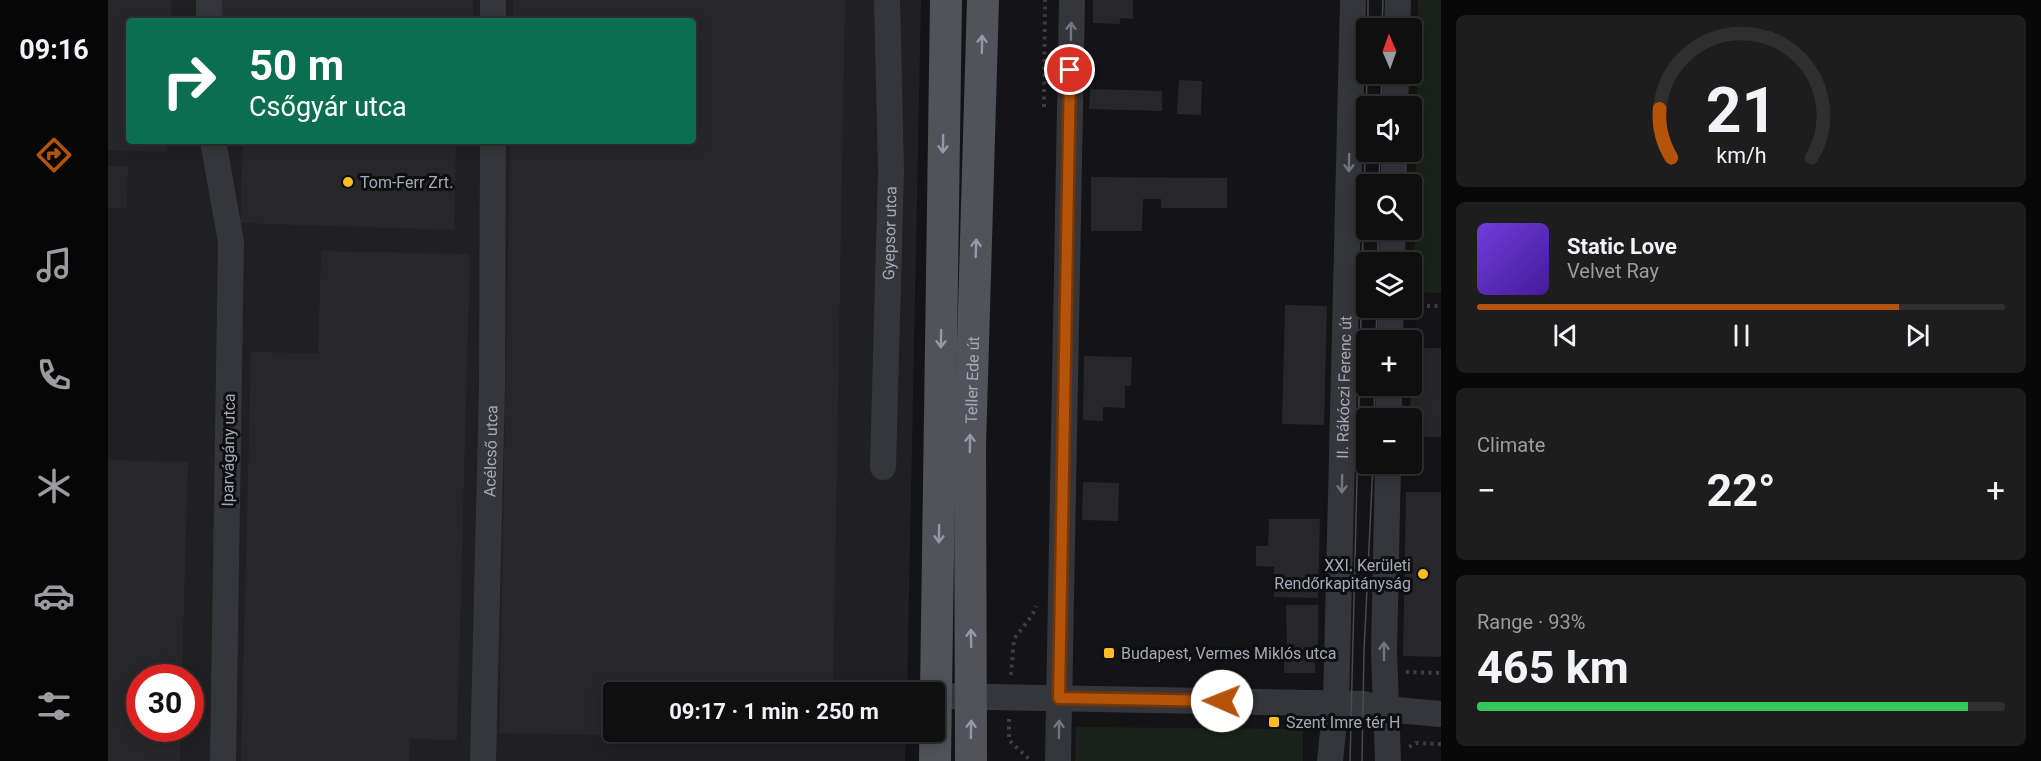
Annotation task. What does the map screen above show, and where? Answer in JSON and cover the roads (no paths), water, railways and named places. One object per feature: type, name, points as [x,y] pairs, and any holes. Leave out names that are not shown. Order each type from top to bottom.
[{"type":"main road","name":"Teller Ede út","points":[[937,682],[946,0]]},
{"type":"main road","name":"Teller Ede út","points":[[971,761],[970,446],[983,0]]},
{"type":"main road","name":"Teller Ede út","points":[[935,761],[936,742]]},
{"type":"street","points":[[208,18],[209,0]]},
{"type":"street","points":[[493,0],[493,18]]},
{"type":"street","name":"Gyepsor utca","points":[[883,467],[891,171],[887,0]]},
{"type":"street","points":[[1058,761],[1072,0]]},
{"type":"street","name":"II. Rákóczi Ferenc út","points":[[1330,761],[1336,703],[1353,0]]},
{"type":"street","points":[[1397,18],[1398,0]]},
{"type":"street","name":"Iparvágány utca","points":[[214,144],[231,242],[223,761]]},
{"type":"street","name":"Acélcső utca","points":[[483,761],[492,387],[493,144]]},
{"type":"street","points":[[1394,474],[1384,652],[1385,709],[1397,755]]},
{"type":"street","points":[[945,696],[1336,703],[1373,705],[1385,709],[1441,714]]},
{"type":"tram line","points":[[1368,0],[1368,18]]},
{"type":"tram line","points":[[1382,18],[1383,0]]},
{"type":"tram line","points":[[1350,761],[1367,84]]},
{"type":"tram line","points":[[1381,96],[1382,84]]},
{"type":"tram line","points":[[1379,174],[1380,162]]},
{"type":"tram line","points":[[1378,240],[1378,252]]},
{"type":"tram line","points":[[1376,330],[1377,318]]},
{"type":"tram line","points":[[1374,408],[1375,396]]},
{"type":"tram line","points":[[1362,761],[1364,651],[1373,474]]},
{"type":"place","name":"Tom-Ferr Zrt.","points":[[348,182]]},
{"type":"place","name":"XXI. Kerületi Rendőrkapitányság","points":[[1423,574]]},
{"type":"place","name":"Budapest, Vermes Miklós utca","points":[[1109,653]]},
{"type":"place","name":"Szent Imre tér H","points":[[1274,722]]}]
